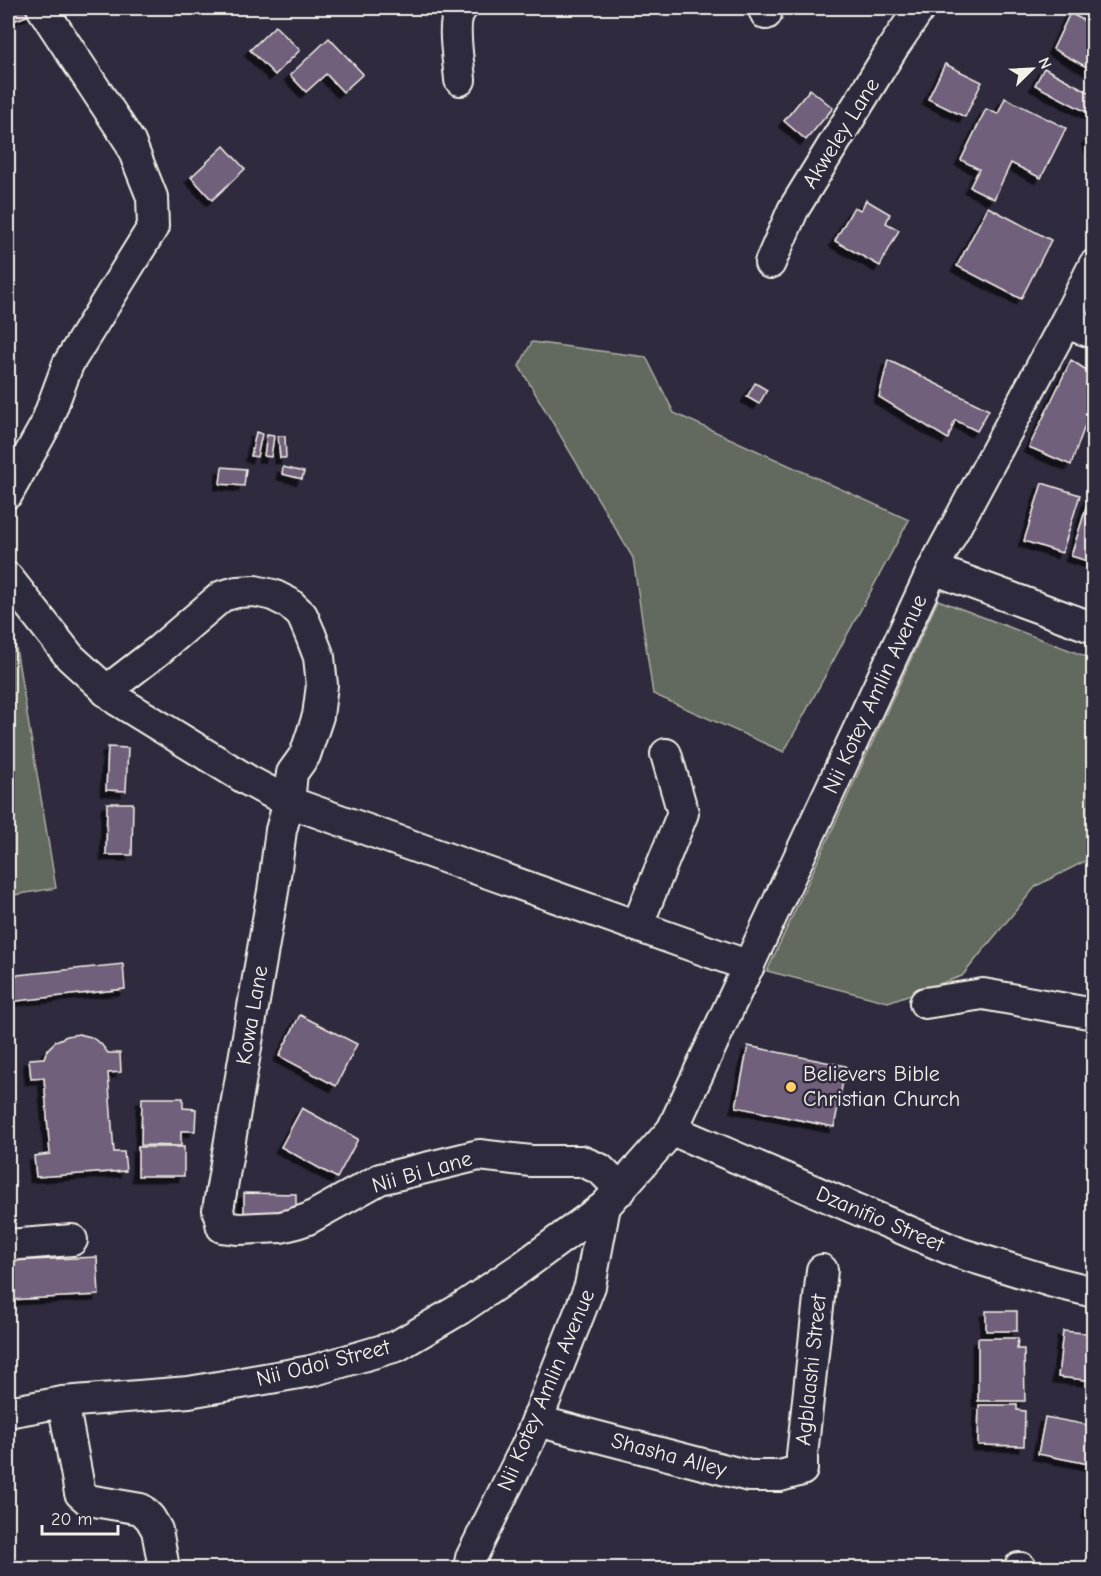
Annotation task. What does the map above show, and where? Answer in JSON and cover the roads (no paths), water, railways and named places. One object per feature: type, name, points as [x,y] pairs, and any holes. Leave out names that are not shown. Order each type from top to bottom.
[{"type":"street","points":[[11,475],[45,426],[68,364],[153,227],[152,197],[130,142],[42,8]]},
{"type":"street","points":[[460,80],[456,24],[462,8]]},
{"type":"street","name":"Akweley Lane","points":[[770,263],[793,210],[920,8]]},
{"type":"street","name":"Nii Kotey Amlin Avenue","points":[[672,1130],[933,569],[1094,265]]},
{"type":"street","points":[[1065,323],[1094,333]]},
{"type":"street","points":[[933,569],[1094,628]]},
{"type":"street","points":[[8,578],[70,657],[117,700],[239,775],[289,802],[749,966]]},
{"type":"street","name":"Kowa Lane","points":[[106,691],[159,650],[222,596],[237,592],[255,591],[273,595],[289,603],[302,615],[319,657],[322,685],[318,716],[305,755],[292,773],[289,802],[281,830],[269,914],[218,1210],[222,1227]]},
{"type":"street","points":[[637,926],[683,813],[666,754]]},
{"type":"street","points":[[925,1003],[982,994],[1094,1014]]},
{"type":"street","name":"Nii Odoi Street","points":[[8,1412],[63,1402],[201,1390],[311,1371],[397,1346],[460,1309],[522,1267],[614,1198],[672,1130]]},
{"type":"street","name":"Dzanifio Street","points":[[672,1130],[959,1253],[1094,1292]]},
{"type":"street","name":"Nii Bi Lane","points":[[222,1227],[239,1229],[281,1227],[292,1224],[308,1219],[380,1179],[479,1155],[531,1161],[581,1161],[600,1169],[614,1198]]},
{"type":"street","name":"Nii Kotey Amlin Avenue","points":[[469,1569],[471,1558],[528,1443],[590,1286],[614,1198]]},
{"type":"street","points":[[8,1245],[72,1240]]},
{"type":"street","name":"Agblaashi Street","points":[[802,1470],[822,1270]]},
{"type":"street","points":[[63,1402],[80,1493],[88,1500],[141,1509],[158,1530],[164,1569]]},
{"type":"street","name":"Shasha Alley","points":[[537,1421],[749,1476],[780,1476],[802,1470]]},
{"type":"place","name":"Believers Bible Christian Church","points":[[791,1087]]}]
